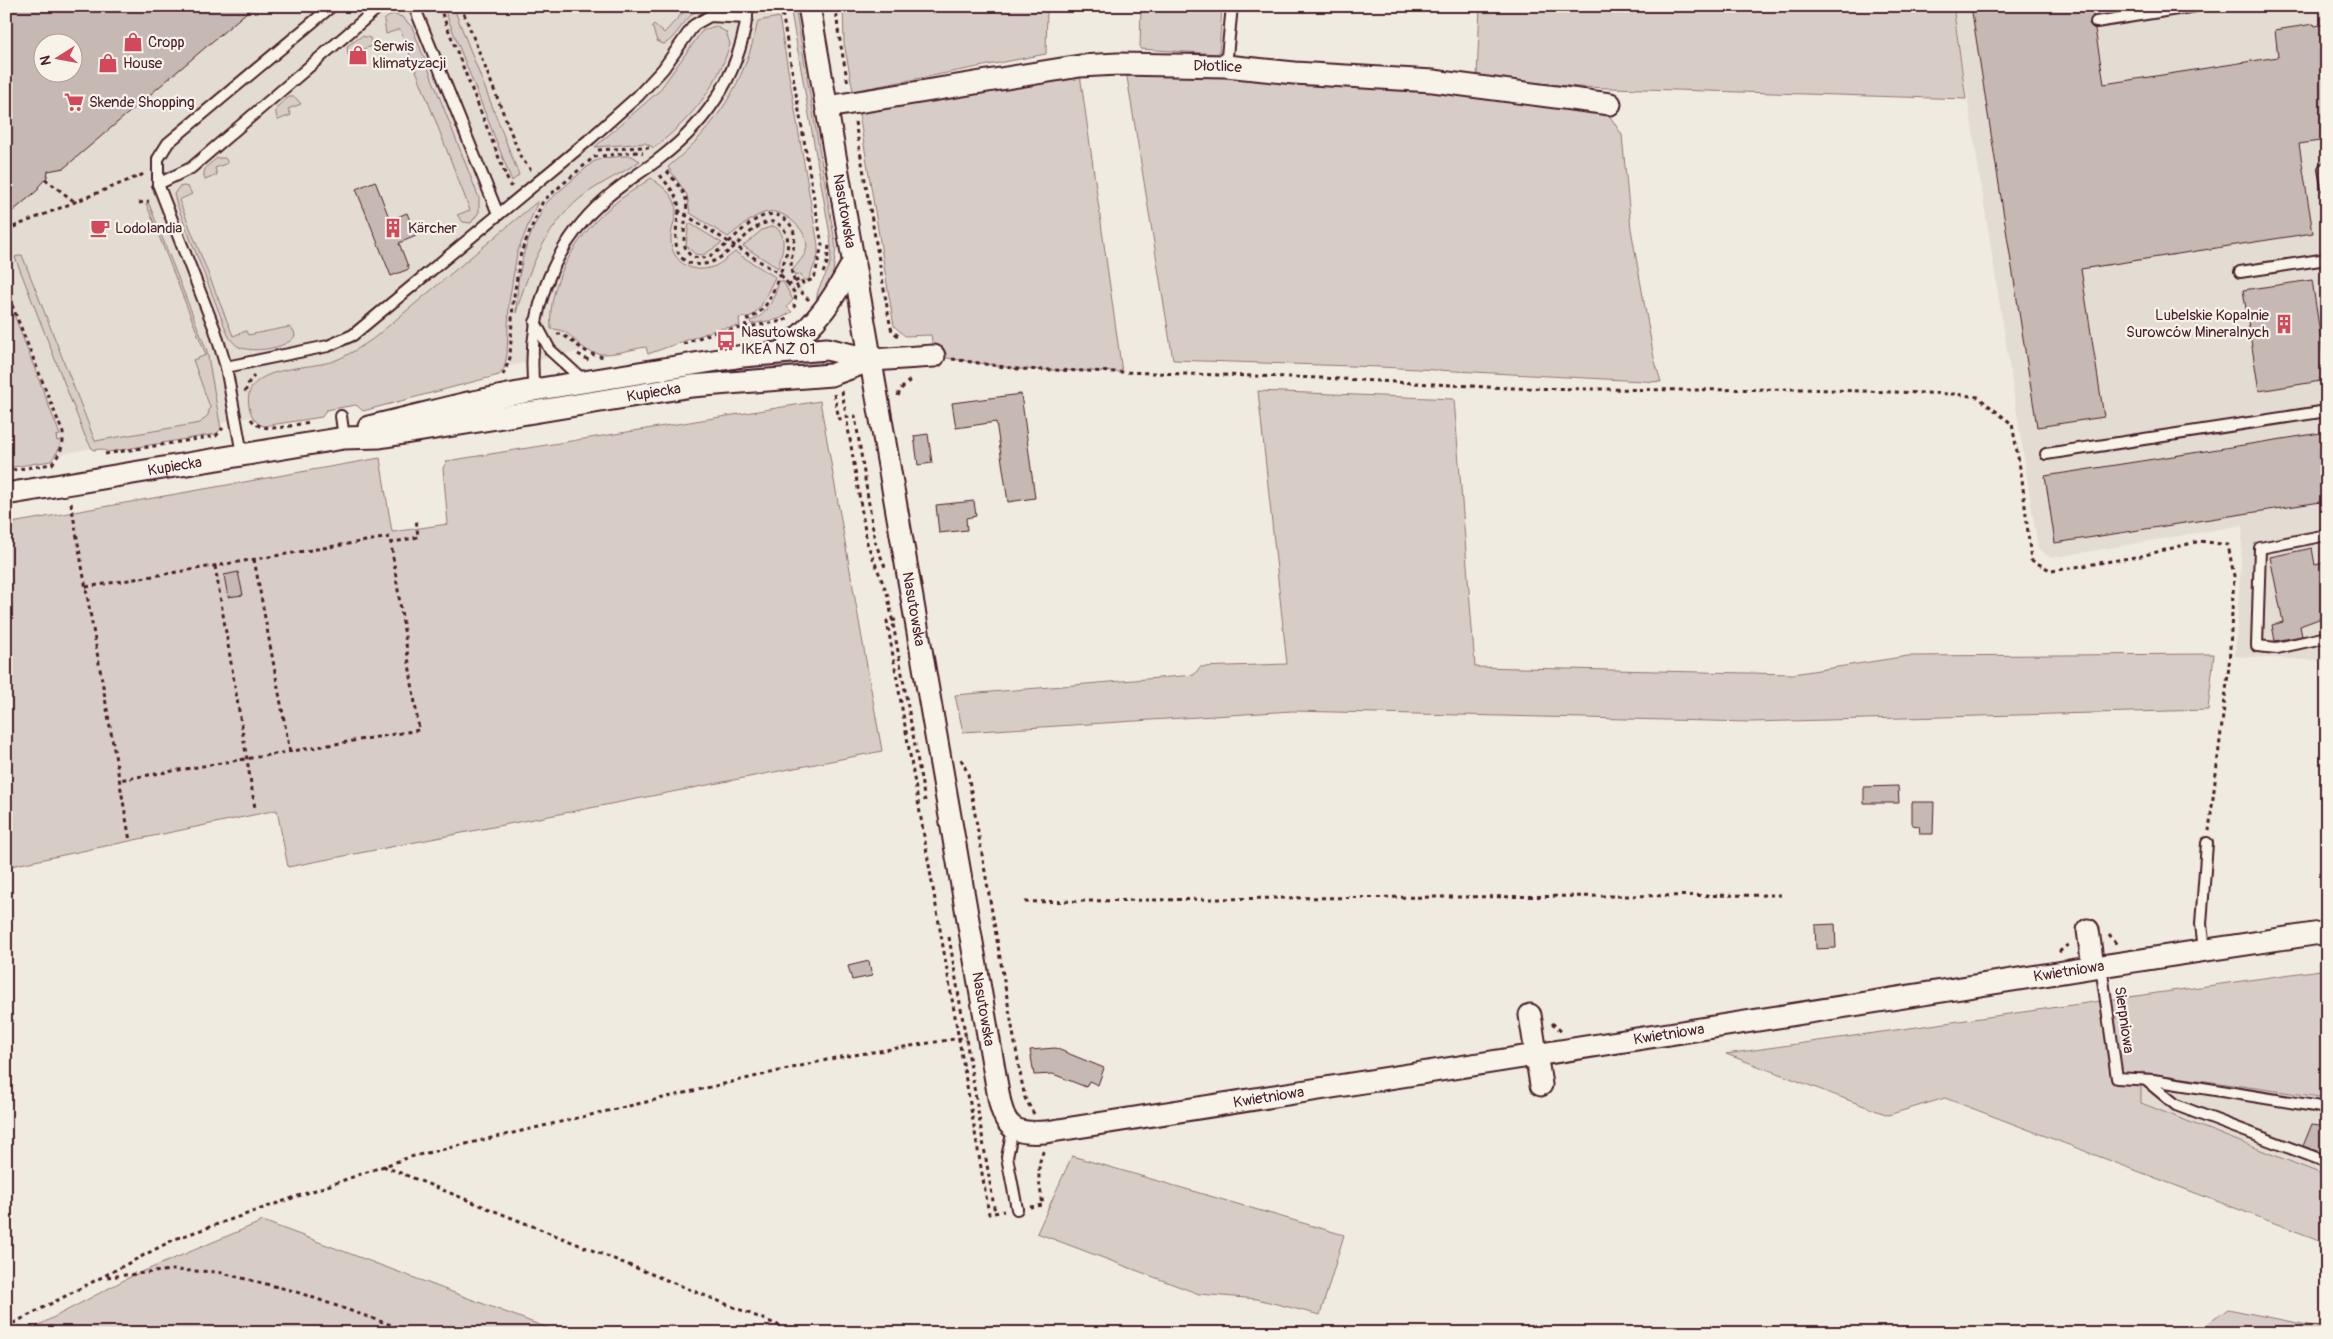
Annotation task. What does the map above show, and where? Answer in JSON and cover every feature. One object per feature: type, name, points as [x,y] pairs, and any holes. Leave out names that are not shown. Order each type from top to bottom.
[{"type":"street","name":"Nasutowska","points":[[809,6],[1001,1110],[1013,1129]]},
{"type":"street","name":"Dłotlice","points":[[827,107],[1080,66],[1118,64],[1226,66],[1294,74],[1433,81],[1610,104]]},
{"type":"street","points":[[782,352],[807,331],[824,312],[854,262]]},
{"type":"street","name":"Kupiecka","points":[[344,438],[376,424],[534,390],[706,362],[782,352],[827,349],[872,360]]},
{"type":"street","points":[[872,360],[934,356]]},
{"type":"street","name":"Kupiecka","points":[[6,494],[242,454],[344,438],[380,437],[692,386],[838,373],[872,360]]},
{"type":"street","points":[[2088,930],[2097,966]]},
{"type":"street","name":"Kwietniowa","points":[[1013,1129],[1021,1132],[1046,1132],[2097,966],[2327,932]]},
{"type":"street","points":[[1530,1015],[1541,1085]]},
{"type":"lane","points":[[242,454],[226,367],[215,330],[158,184],[158,159],[168,143],[332,6]]},
{"type":"lane","points":[[158,184],[190,168],[380,6]]},
{"type":"lane","points":[[414,6],[498,214]]},
{"type":"lane","points":[[537,412],[531,348],[535,322],[546,281],[556,261],[572,235],[605,198],[658,160],[698,124],[718,96],[738,55],[748,6]]},
{"type":"lane","points":[[1226,66],[1232,6]]},
{"type":"lane","points":[[2096,22],[2196,6]]},
{"type":"lane","points":[[226,367],[340,342],[353,335],[638,96],[663,69],[694,25],[710,16],[747,18]]},
{"type":"lane","points":[[2327,168],[2324,169],[2327,187]]},
{"type":"lane","points":[[2240,272],[2327,259]]},
{"type":"lane","points":[[535,322],[550,350],[585,382]]},
{"type":"lane","points":[[2046,454],[2327,411]]},
{"type":"lane","points":[[341,416],[344,438]]},
{"type":"lane","points":[[2327,534],[2260,548],[2257,646],[2277,648],[2327,637]]},
{"type":"lane","points":[[2204,950],[2200,924],[2208,843]]},
{"type":"lane","name":"Sierpniowa","points":[[2097,966],[2117,1078],[2146,1080]]},
{"type":"lane","points":[[2146,1080],[2327,1108]]},
{"type":"lane","points":[[2146,1080],[2176,1105],[2327,1162]]},
{"type":"lane","points":[[1013,1129],[1007,1157],[1017,1210]]},
{"type":"path","points":[[439,6],[510,186],[517,180]]},
{"type":"path","points":[[461,6],[521,158],[530,169],[524,174]]},
{"type":"path","points":[[781,6],[793,76]]},
{"type":"path","points":[[836,6],[838,30],[890,324],[892,331],[904,339]]},
{"type":"path","points":[[567,173],[596,151],[643,147],[651,149],[685,196],[687,208],[683,239],[685,250],[692,256],[700,258],[714,254],[756,220],[770,215],[779,216],[788,222],[794,233],[795,246],[790,266],[795,285],[824,312]]},
{"type":"path","points":[[501,378],[510,358],[512,302],[521,252],[540,207],[551,192],[594,157],[635,152],[644,153]]},
{"type":"path","points":[[658,174],[675,194],[679,203],[675,237],[676,246],[686,262],[705,264],[714,261],[760,226],[769,222],[777,223],[784,230],[787,249],[769,302],[753,318],[745,320],[748,336],[739,337]]},
{"type":"path","points":[[46,179],[75,202]]},
{"type":"path","points":[[544,195],[551,192]]},
{"type":"path","points":[[679,212],[780,274],[789,285]]},
{"type":"path","points":[[821,277],[827,263],[828,240]]},
{"type":"path","points":[[6,290],[63,433],[60,454],[52,464],[6,471]]},
{"type":"path","points":[[798,312],[813,291]]},
{"type":"path","points":[[678,346],[712,333],[783,321],[790,317]]},
{"type":"path","points":[[554,335],[561,334],[586,353],[596,356],[614,356]]},
{"type":"path","points":[[575,353],[593,362]]},
{"type":"path","points":[[934,356],[1018,369],[1322,378],[1507,388],[1800,389],[1954,394],[1978,397],[2012,424],[2022,479],[2031,560],[2052,571],[2141,556],[2200,541],[2228,546],[2234,576],[2229,666],[2208,843]]},
{"type":"path","points":[[245,394],[249,382],[258,372]]},
{"type":"path","points":[[838,373],[867,543],[888,596],[926,802]]},
{"type":"path","points":[[897,401],[900,390],[908,379],[915,377]]},
{"type":"path","points":[[247,413],[260,428],[341,416]]},
{"type":"path","points":[[104,454],[216,436]]},
{"type":"path","points":[[71,500],[130,841]]},
{"type":"path","points":[[390,543],[418,537],[416,518]]},
{"type":"path","points":[[86,587],[390,537],[419,730],[119,780]]},
{"type":"path","points":[[254,559],[290,752]]},
{"type":"path","points":[[215,566],[255,808]]},
{"type":"path","points":[[960,756],[968,774],[1022,1085],[1025,1098],[1036,1118]]},
{"type":"path","points":[[1025,902],[1280,898],[1782,895]]},
{"type":"path","points":[[949,935],[995,1213]]},
{"type":"path","points":[[6,1327],[175,1239],[410,1157],[835,1058],[988,1034]]},
{"type":"path","points":[[383,1166],[798,1333]]},
{"type":"path","points":[[104,1277],[172,1270],[218,1272],[294,1290],[414,1333]]},
{"type":"shaded area","points":[[6,6],[777,6],[813,215],[818,256],[810,278],[787,307],[487,371],[6,465]]},
{"type":"shaded area","points":[[443,6],[453,6],[519,175],[512,181]]},
{"type":"shaded area","points":[[689,6],[705,6],[692,15],[667,42],[663,44],[657,41],[652,26],[654,24],[664,33]]},
{"type":"shaded area","points":[[790,6],[795,6],[836,248],[833,273],[824,299],[817,302],[819,288],[830,263],[830,235]]},
{"type":"shaded area","points":[[843,6],[1047,6],[1046,54],[853,91],[844,43]]},
{"type":"shaded area","points":[[1141,6],[1222,6],[1219,54],[1140,49]]},
{"type":"shaded area","points":[[1480,6],[1953,6],[1966,99],[1578,87],[1477,77]]},
{"type":"shaded area","points":[[1953,6],[2094,6],[2096,13],[2146,6],[2327,6],[2327,661],[2235,656],[2243,525],[2051,558],[2038,548]]},
{"type":"shaded area","points":[[392,14],[402,17],[412,27],[479,198],[479,212],[471,223],[463,222],[457,215],[470,210],[400,29],[386,34],[384,20]]},
{"type":"shaded area","points":[[779,17],[818,245],[818,256],[808,281],[803,279],[801,274],[795,276],[793,270],[805,253],[807,244],[801,230],[795,223],[781,214],[767,212],[751,219],[728,237],[690,213],[687,195],[668,167],[701,136],[726,102],[737,84],[745,64],[758,21]]},
{"type":"shaded area","points":[[715,26],[726,32],[730,44],[717,76],[709,89],[679,126],[654,148],[645,143],[595,147],[659,91],[702,31]]},
{"type":"shaded area","points":[[362,36],[370,38],[372,46],[348,55],[347,46]]},
{"type":"shaded area","points":[[1126,71],[1339,83],[1585,108],[1609,115],[1622,135],[1631,229],[1654,358],[1661,382],[1380,367],[1173,360]]},
{"type":"shaded area","points":[[1080,74],[1122,372],[1018,369],[934,356],[931,335],[905,336],[894,326],[857,102]]},
{"type":"shaded area","points":[[289,97],[295,97],[301,104],[288,109],[291,115],[278,120],[276,109]]},
{"type":"shaded area","points":[[632,156],[640,161],[587,193],[573,204],[551,231],[527,279],[516,313],[518,281],[524,252],[534,226],[547,202],[593,162],[603,158]]},
{"type":"shaded area","points":[[217,158],[225,158],[228,163],[215,168],[217,175],[205,180],[205,170]]},
{"type":"shaded area","points":[[651,178],[668,192],[675,203],[676,212],[671,241],[678,260],[683,264],[695,269],[709,268],[720,264],[735,252],[775,277],[761,306],[752,316],[739,318],[740,326],[718,329],[648,354],[646,347],[611,354],[597,354],[585,349],[569,334],[551,329],[551,312],[559,279],[584,234],[617,201]]},
{"type":"shaded area","points":[[179,187],[188,187],[192,194],[179,200],[233,336],[246,331],[248,335],[289,327],[294,331],[295,336],[291,340],[277,347],[252,350],[239,347],[230,339],[176,202],[174,194]]},
{"type":"shaded area","points":[[538,201],[517,253],[509,302],[507,354],[504,369],[499,375],[363,411],[356,405],[326,410],[322,417],[264,426],[255,420],[250,410],[249,395],[254,385],[264,377],[277,372],[334,361],[360,348]]},
{"type":"shaded area","points":[[146,203],[149,204],[207,351],[221,429],[216,434],[108,452],[101,449],[93,450],[85,436],[15,257],[22,255],[95,441],[200,423],[208,415],[210,407],[193,360],[206,355]]},
{"type":"shaded area","points":[[689,223],[722,243],[703,255],[695,254],[686,245]]},
{"type":"shaded area","points":[[773,226],[778,229],[783,239],[778,268],[743,246],[762,230]]},
{"type":"shaded area","points":[[779,281],[783,281],[793,300],[787,307],[792,312],[779,319],[751,324],[750,321],[762,315],[770,305]]},
{"type":"shaded area","points":[[6,307],[15,317],[60,435],[56,436],[57,441],[61,440],[59,449],[51,461],[6,468]]},
{"type":"shaded area","points":[[820,355],[821,368],[564,397],[553,397],[551,395]]},
{"type":"shaded area","points":[[1258,391],[1454,399],[1475,667],[1793,674],[1908,656],[2214,654],[2208,710],[1751,722],[1292,711],[963,732],[955,695],[1194,675],[1200,667],[1287,664]]},
{"type":"shaded area","points":[[820,401],[882,751],[288,867],[277,810],[6,867],[6,524],[380,458],[392,532],[448,524],[443,468],[447,461]]},
{"type":"shaded area","points":[[2327,969],[2327,1098],[2141,1072],[2141,1103],[2327,1176],[2327,1243],[1945,1098],[1888,1115],[1726,1054]]},
{"type":"shaded area","points":[[2141,1071],[2327,1098],[2327,1176],[2141,1103]]},
{"type":"shaded area","points":[[1072,1156],[1344,1235],[1320,1315],[1257,1299],[1199,1294],[1037,1233]]},
{"type":"shaded area","points":[[263,1221],[561,1333],[24,1333],[130,1277]]},
{"type":"shaded area","points":[[2228,1309],[2327,1329],[2327,1333],[2195,1333]]},
{"type":"building","name":"Skende Shopping","points":[[6,6],[254,6],[64,168],[48,171],[47,177],[38,187],[39,189],[6,217]]},
{"type":"building","points":[[1971,6],[2092,6],[2093,16],[2089,24],[2095,29],[2104,84],[2278,57],[2275,30],[2327,24],[2327,140],[2299,144],[2313,233],[2081,269],[2104,417],[2037,427]]},
{"type":"building","name":"Kärcher","points":[[375,181],[390,220],[407,213],[416,236],[399,243],[409,269],[391,276],[356,189]]},
{"type":"building","name":"Lubelskie Kopalnie Surowców Mineralnych","points":[[2312,280],[2327,380],[2259,391],[2243,290]]},
{"type":"building","points":[[1021,394],[1035,498],[1008,502],[996,422],[956,428],[952,403]]},
{"type":"building","points":[[2327,432],[2327,501],[2055,543],[2045,476]]},
{"type":"building","points":[[928,434],[932,463],[918,465],[914,436]]},
{"type":"building","points":[[974,501],[976,516],[966,518],[967,530],[939,533],[936,505]]},
{"type":"building","points":[[2312,548],[2315,565],[2327,562],[2327,616],[2300,626],[2302,636],[2275,641],[2272,625],[2283,622],[2270,557]]},
{"type":"building","points":[[238,572],[243,595],[228,597],[224,575]]},
{"type":"building","points":[[1898,786],[1899,803],[1864,803],[1864,787]]},
{"type":"building","points":[[1912,802],[1934,802],[1933,834],[1920,834],[1919,826],[1912,825]]},
{"type":"building","points":[[1835,924],[1836,948],[1816,949],[1815,925]]},
{"type":"building","points":[[869,961],[872,976],[852,980],[848,966]]},
{"type":"building","points":[[1055,1048],[1104,1068],[1098,1085],[1089,1081],[1086,1087],[1053,1074],[1034,1075],[1030,1050]]},
{"type":"building","points":[[2312,1124],[2327,1126],[2327,1155],[2303,1146]]},
{"type":"place","name":"Cropp","points":[[133,42]]},
{"type":"place","name":"Serwis klimatyzacji","points":[[358,55]]},
{"type":"place","name":"House","points":[[108,63]]},
{"type":"place","name":"Skende Shopping","points":[[74,102]]},
{"type":"place","name":"Lodolandia","points":[[100,228]]},
{"type":"place","name":"Kärcher","points":[[393,228]]},
{"type":"place","name":"Lubelskie Kopalnie Surowców Mineralnych","points":[[2284,324]]},
{"type":"place","name":"Nasutowska IKEA NŻ 01","points":[[726,341]]}]
